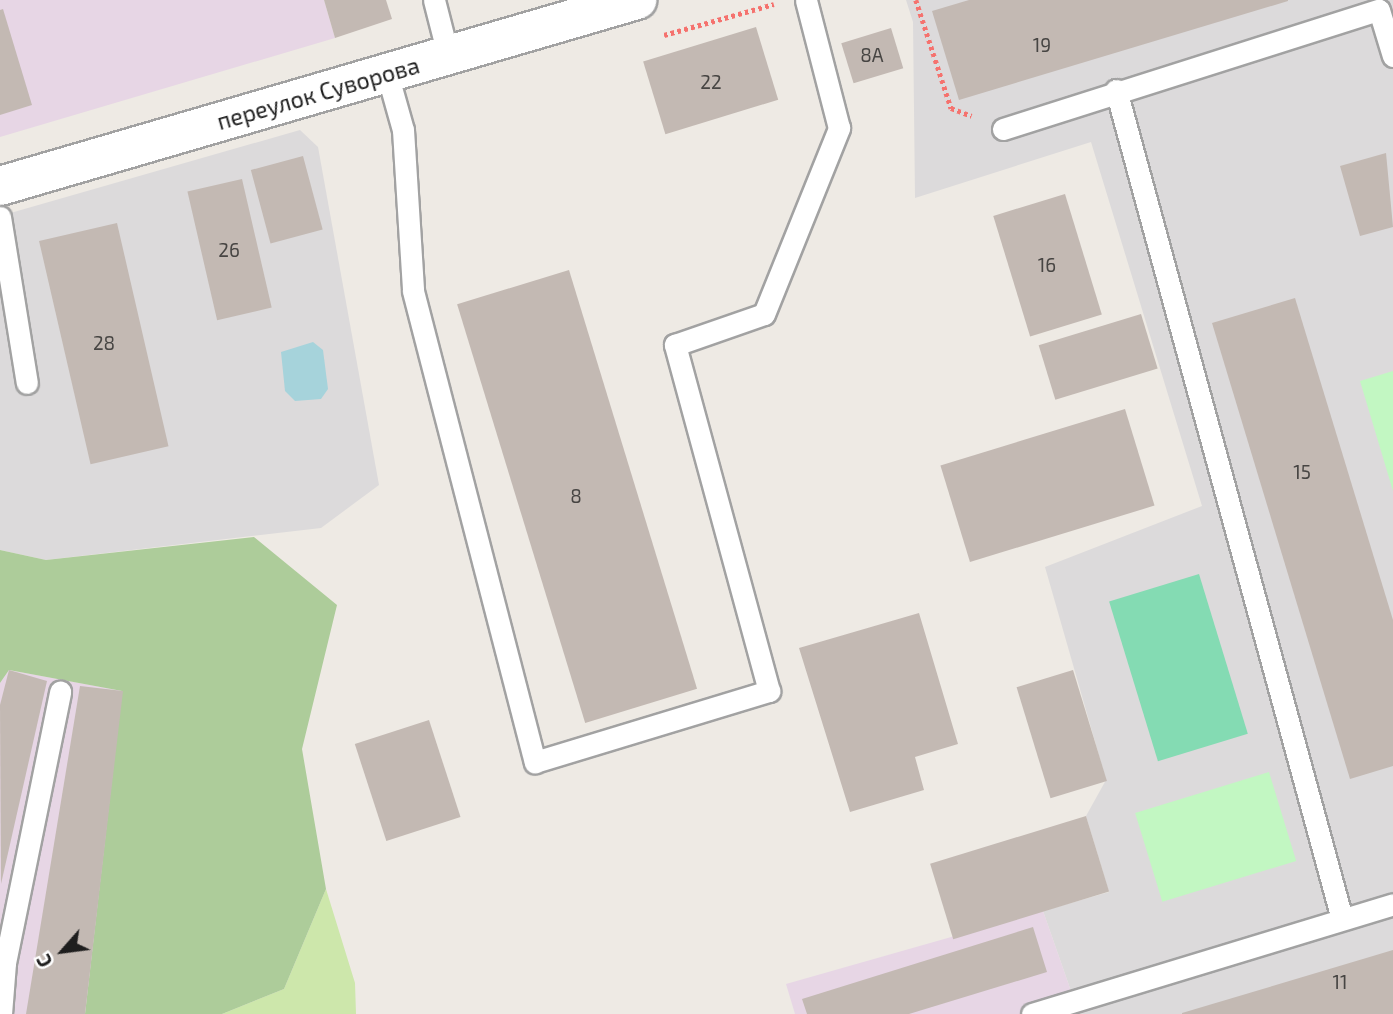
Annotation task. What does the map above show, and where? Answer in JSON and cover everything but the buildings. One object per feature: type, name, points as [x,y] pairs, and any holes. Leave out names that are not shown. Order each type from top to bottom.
[{"type":"street","name":"переулок Суворова","points":[[0,186],[637,0]]},
{"type":"lane","points":[[434,0],[448,55]]},
{"type":"lane","points":[[387,73],[402,130],[413,291],[535,762],[769,691],[675,345],[764,314],[839,128],[807,0]]},
{"type":"lane","points":[[1003,129],[1116,90],[1379,10],[1393,56]]},
{"type":"lane","points":[[1116,90],[1342,919]]},
{"type":"lane","points":[[0,217],[27,383]]},
{"type":"lane","points":[[1,1014],[5,963],[60,692]]},
{"type":"lane","points":[[1032,1014],[1393,904]]},
{"type":"path","points":[[916,0],[951,108],[1003,129]]},
{"type":"shaded area","points":[[0,0],[324,0],[335,38],[0,137]]},
{"type":"shaded area","points":[[906,0],[1393,0],[1393,1014],[1079,1014],[1043,911],[1109,892],[1086,816],[1106,780],[1045,567],[1202,506],[1091,142],[915,198],[913,22]]},
{"type":"shaded area","points":[[300,130],[318,147],[379,485],[321,528],[46,560],[0,550],[0,216]]},
{"type":"shaded area","points":[[9,670],[123,691],[85,1014],[0,1014],[0,683]]},
{"type":"shaded area","points":[[1043,911],[1079,1014],[795,1014],[786,984]]},
{"type":"green space","points":[[1393,371],[1393,491],[1360,381]]},
{"type":"green space","points":[[254,537],[337,605],[302,749],[326,889],[284,989],[222,1014],[85,1014],[122,691],[9,670],[0,683],[0,550],[46,560]]},
{"type":"green space","points":[[1199,574],[1248,734],[1158,761],[1109,601]]},
{"type":"green space","points":[[1269,772],[1296,861],[1162,902],[1135,813]]},
{"type":"green space","points":[[326,889],[355,983],[356,1014],[222,1014],[284,989]]},
{"type":"water","points":[[313,342],[323,350],[328,389],[321,399],[295,401],[285,391],[281,352]]}]
